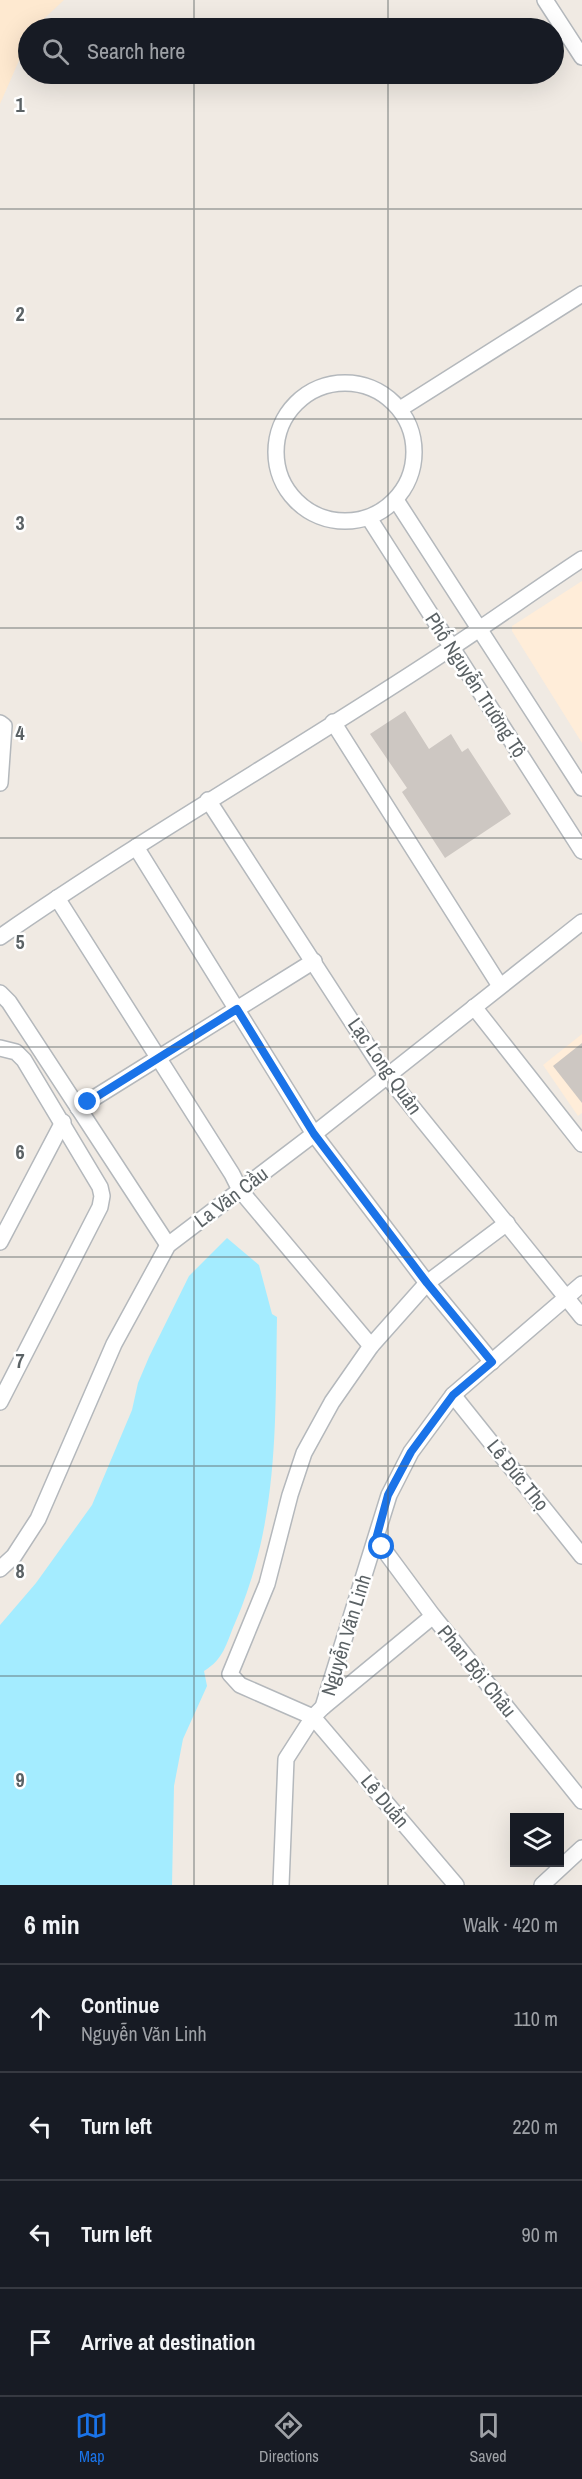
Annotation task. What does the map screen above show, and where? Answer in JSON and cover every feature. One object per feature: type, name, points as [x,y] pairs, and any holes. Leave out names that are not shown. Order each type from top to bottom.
[{"type":"street","points":[[545,0],[557,18]]},
{"type":"street","points":[[564,29],[582,57]]},
{"type":"street","points":[[400,409],[582,294]]},
{"type":"street","points":[[338,382],[361,384],[383,393],[400,409],[410,426],[415,445],[414,465],[407,484],[396,500],[384,511],[369,518],[346,522],[323,518],[302,507],[287,490],[278,468],[276,444],[282,422],[296,402],[315,389],[338,382]]},
{"type":"street","name":"Phố Nguyễn Trường Tộ","points":[[396,500],[582,788]]},
{"type":"street","name":"Phố Nguyễn Trường Tộ","points":[[369,518],[582,851]]},
{"type":"street","points":[[0,937],[208,800],[452,647],[582,559]]},
{"type":"street","points":[[333,722],[500,986]]},
{"type":"street","points":[[0,723],[4,726],[0,783]]},
{"type":"street","name":"Lạc Long Quân","points":[[208,800],[387,1076],[582,1317]]},
{"type":"street","points":[[136,847],[314,1134],[427,1283],[492,1362]]},
{"type":"street","points":[[57,898],[232,1174],[240,1191],[371,1346]]},
{"type":"street","name":"La Văn Cầu","points":[[0,1569],[14,1556],[38,1519],[114,1344],[168,1245],[314,1134],[582,922]]},
{"type":"street","points":[[78,1108],[314,961]]},
{"type":"street","points":[[0,993],[9,1002],[168,1245]]},
{"type":"street","points":[[474,1007],[582,1144]]},
{"type":"street","points":[[0,1048],[16,1052],[24,1060],[63,1122],[100,1187],[102,1196],[100,1207],[0,1402]]},
{"type":"street","points":[[0,1242],[63,1122]]},
{"type":"street","points":[[318,1712],[240,1685],[230,1674],[267,1584],[290,1495],[304,1453],[332,1402],[371,1346],[427,1283],[507,1223]]},
{"type":"street","name":"Nguyễn Văn Linh","points":[[281,1885],[286,1759],[318,1712],[376,1539],[388,1495],[411,1452],[453,1395],[582,1284]]},
{"type":"street","name":"Lê Đức Thọ","points":[[453,1395],[582,1556]]},
{"type":"street","name":"Phan Bội Châu","points":[[376,1539],[433,1616],[582,1801]]},
{"type":"street","name":"Nguyễn Văn Linh","points":[[318,1712],[433,1616]]},
{"type":"street","name":"Lê Duẩn","points":[[318,1712],[456,1885]]},
{"type":"street","points":[[542,1885],[582,1848]]},
{"type":"shaded area","points":[[582,581],[582,743],[512,631],[512,626]]},
{"type":"shaded area","points":[[582,1034],[582,1113],[578,1116],[543,1065]]},
{"type":"sand","points":[[0,0],[64,0],[45,18],[18,18],[18,63],[0,104]]},
{"type":"water","points":[[227,1238],[259,1265],[272,1314],[277,1317],[272,1472],[260,1547],[249,1585],[224,1650],[204,1671],[207,1686],[183,1739],[174,1786],[172,1885],[0,1885],[0,1625],[36,1583],[92,1505],[132,1410],[138,1383],[149,1357],[189,1276]]},
{"type":"building","points":[[405,711],[429,749],[451,734],[462,752],[468,748],[511,814],[445,858],[402,792],[407,788],[370,734]]},
{"type":"building","points":[[582,1043],[582,1103],[553,1066]]},
{"type":"route","points":[[88,1102],[237,1009],[314,1134],[427,1283],[492,1362],[453,1395],[411,1452],[388,1495],[376,1539],[382,1547]]}]
